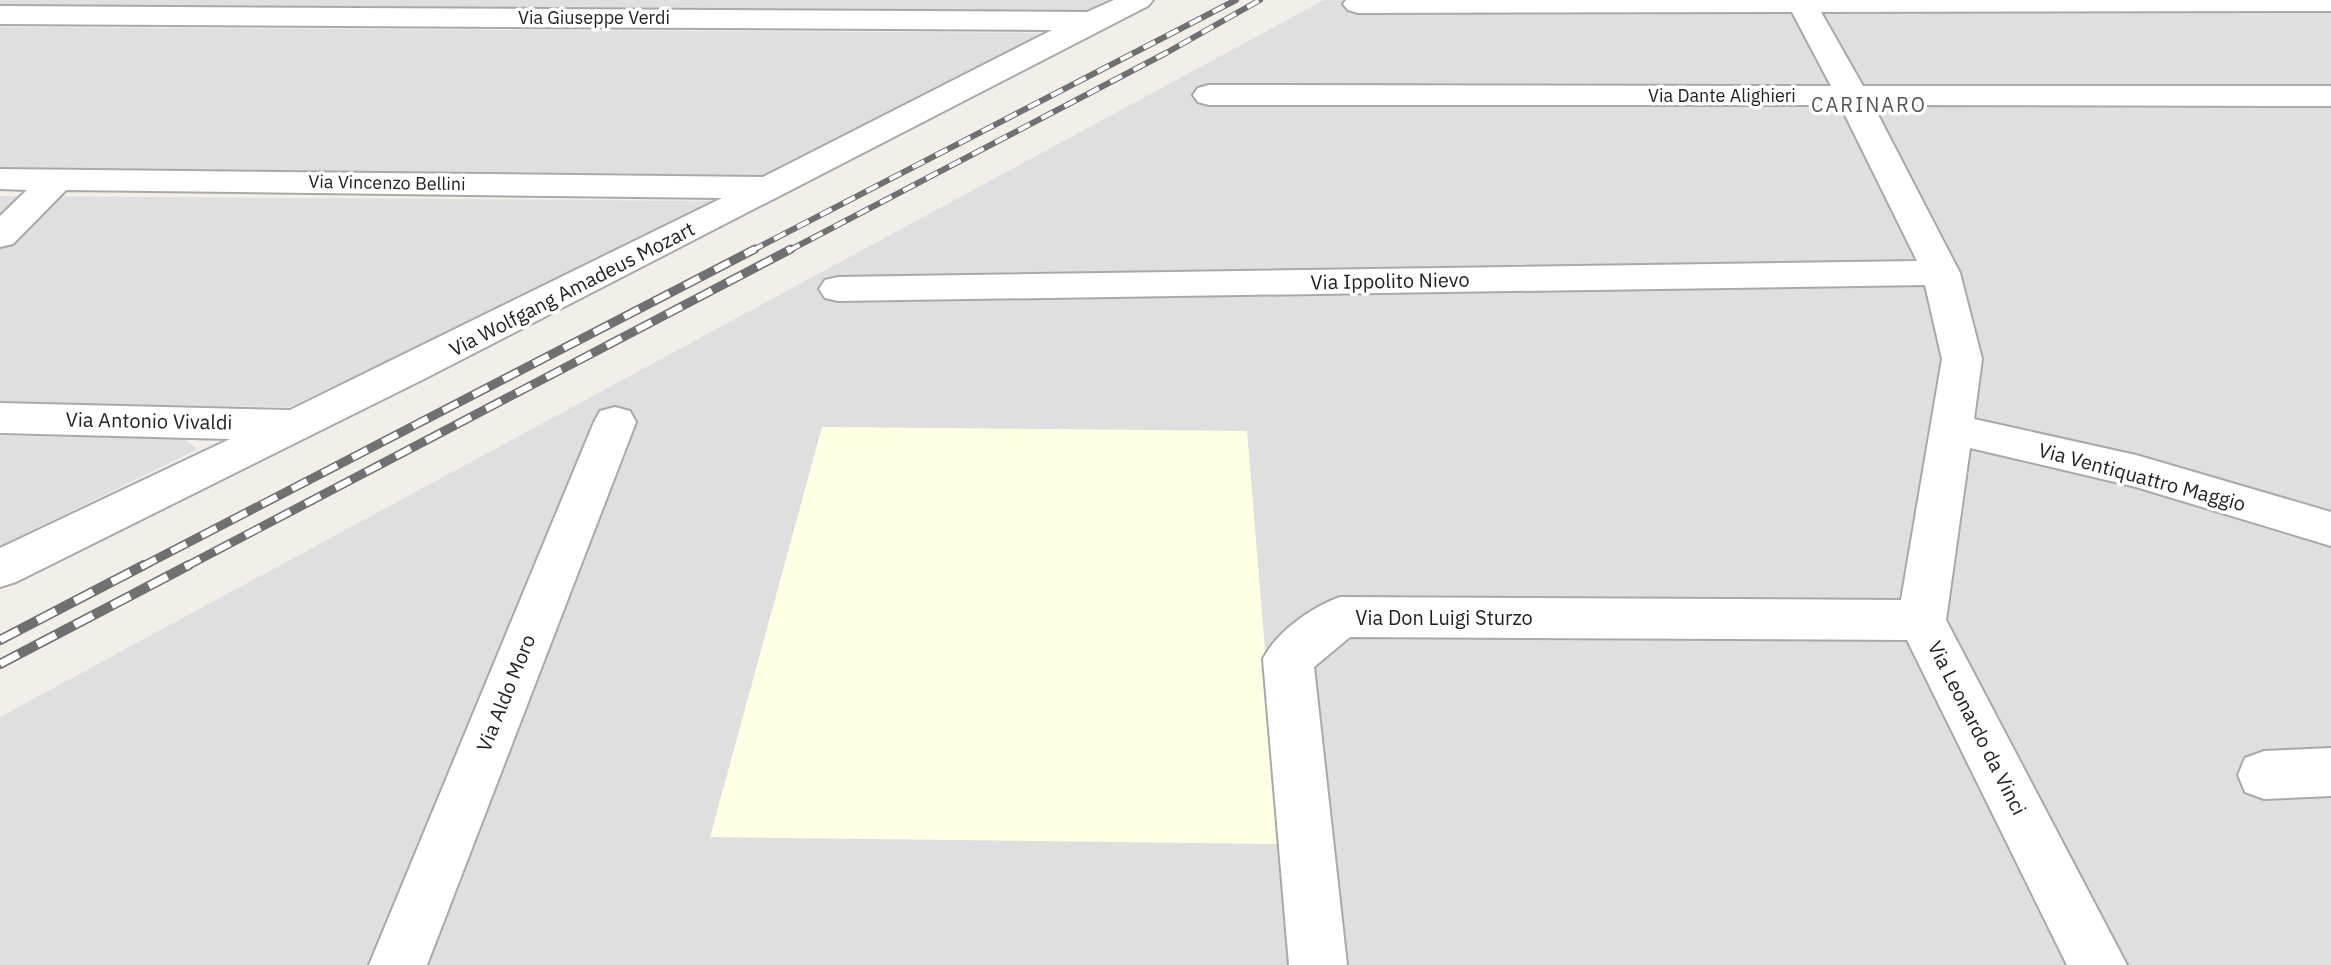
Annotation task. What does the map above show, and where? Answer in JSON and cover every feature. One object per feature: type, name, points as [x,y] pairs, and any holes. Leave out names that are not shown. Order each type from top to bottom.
[{"type":"street","name":"Via Wolfgang Amadeus Mozart","points":[[0,569],[299,425],[774,188],[1092,21],[1138,0]]},
{"type":"street","name":"Via Leonardo da Vinci","points":[[1800,1],[1941,273],[1962,359],[1922,620],[2098,965]]},
{"type":"street","points":[[1358,4],[2331,2]]},
{"type":"street","name":"Via Giuseppe Verdi","points":[[0,15],[177,8],[1092,21]]},
{"type":"street","name":"Via Dante Alighieri","points":[[1209,95],[2331,96]]},
{"type":"street","name":"Via Vincenzo Bellini","points":[[0,179],[774,188]]},
{"type":"street","points":[[0,236],[58,179]]},
{"type":"street","name":"Via Ippolito Nievo","points":[[838,289],[1941,273]]},
{"type":"street","name":"Via Antonio Vivaldi","points":[[0,418],[299,425]]},
{"type":"street","name":"Via Aldo Moro","points":[[398,965],[615,422]]},
{"type":"street","name":"Via Ventiquattro Maggio","points":[[1952,429],[2136,471],[2331,529]]},
{"type":"street","name":"Via Don Luigi Sturzo","points":[[1318,965],[1288,659],[1340,617],[1922,620]]},
{"type":"street","points":[[2264,775],[2331,772]]},
{"type":"shaded area","points":[[0,0],[1119,0],[1089,15],[0,6]]},
{"type":"shaded area","points":[[1324,0],[2331,0],[2331,965],[0,965],[0,717]]},
{"type":"shaded area","points":[[0,27],[1053,33],[770,175],[0,168]]},
{"type":"shaded area","points":[[0,196],[718,201],[536,293],[289,407],[0,403]]},
{"type":"shaded area","points":[[822,427],[1247,431],[1281,844],[710,837]]},
{"type":"shaded area","points":[[0,436],[182,438],[198,449],[0,546]]},
{"type":"railway","points":[[751,251],[1236,0]]},
{"type":"railway","points":[[788,251],[1166,53],[1260,0]]},
{"type":"railway","points":[[141,567],[755,249]]},
{"type":"railway","points":[[185,567],[791,249]]},
{"type":"railway","points":[[0,640],[144,565]]},
{"type":"railway","points":[[0,664],[189,565]]},
{"type":"district","name":"CARINARO","points":[[1869,105]]}]
